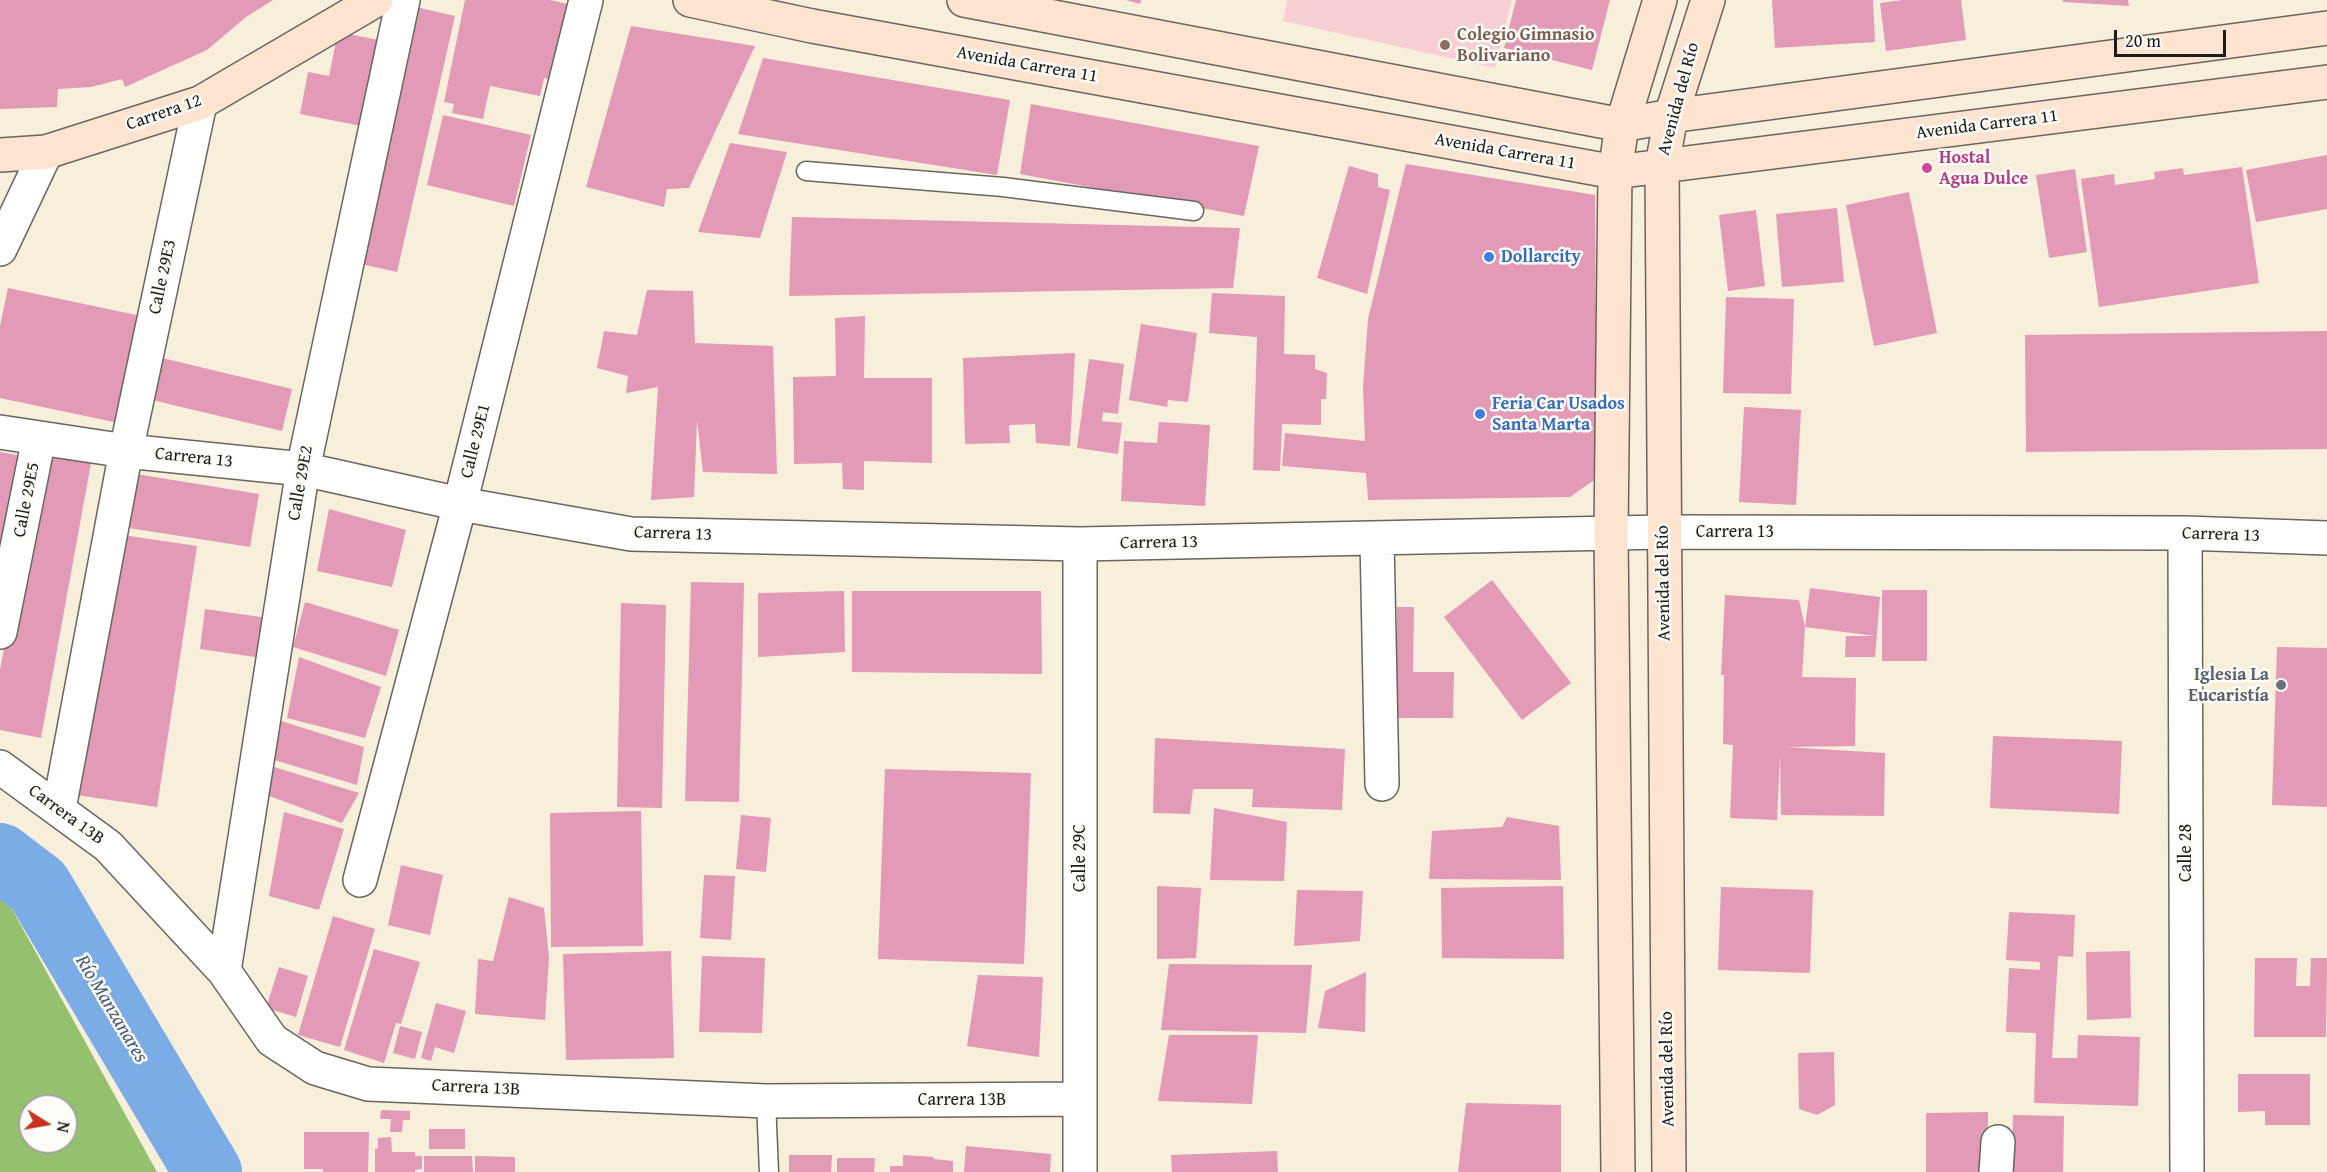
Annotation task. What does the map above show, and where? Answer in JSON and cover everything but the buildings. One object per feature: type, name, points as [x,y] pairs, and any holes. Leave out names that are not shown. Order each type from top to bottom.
[{"type":"street","name":"Carrera 12","points":[[0,154],[46,152],[200,103],[376,0]]},
{"type":"street","name":"Calle 29E2","points":[[224,971],[303,469],[403,0]]},
{"type":"street","name":"Calle 29E1","points":[[360,880],[460,504],[586,0]]},
{"type":"street","name":"Avenida Carrera 11","points":[[690,0],[812,26],[1614,172],[2327,82]]},
{"type":"street","points":[[964,0],[1622,125],[1671,116],[2327,28]]},
{"type":"street","points":[[1618,1172],[1611,534],[1614,172],[1622,125],[1660,0]]},
{"type":"street","name":"Avenida del Río","points":[[1669,1172],[1662,166],[1671,116],[1708,0]]},
{"type":"street","name":"Calle 29E3","points":[[59,809],[126,451],[200,103]]},
{"type":"street","points":[[0,249],[46,152]]},
{"type":"street","name":"Carrera 13","points":[[0,432],[126,451],[303,469],[460,504],[631,534],[1080,544],[1663,532],[2185,533],[2327,538]]},
{"type":"street","name":"Calle 29E5","points":[[0,632],[39,438]]},
{"type":"street","name":"Calle 28","points":[[2185,533],[2187,1172]]},
{"type":"street","points":[[1377,539],[1382,783]]},
{"type":"street","name":"Calle 29C","points":[[1080,544],[1080,1172]]},
{"type":"street","name":"Carrera 13B","points":[[0,766],[108,846],[224,971],[272,1040],[315,1068],[368,1084],[766,1101],[1079,1099]]},
{"type":"lane","points":[[806,171],[1003,187],[1194,211]]},
{"type":"lane","points":[[766,1101],[769,1172]]},
{"type":"shaded area","name":"Colegio Gimnasio Bolivariano","points":[[1287,0],[1512,0],[1495,68],[1283,21]]},
{"type":"green space","points":[[0,897],[7,900],[157,1172],[0,1172]]},
{"type":"waterway","name":"Río Manzanares","points":[[0,857],[38,886],[208,1172]]},
{"type":"place","name":"Colegio Gimnasio Bolivariano","points":[[1445,45]]},
{"type":"place","name":"Hostal Agua Dulce","points":[[1927,168]]},
{"type":"place","name":"Dollarcity","points":[[1489,257]]},
{"type":"place","name":"Feria Car Usados Santa Marta","points":[[1480,414]]},
{"type":"place","name":"Iglesia La Eucaristía","points":[[2281,685]]}]
